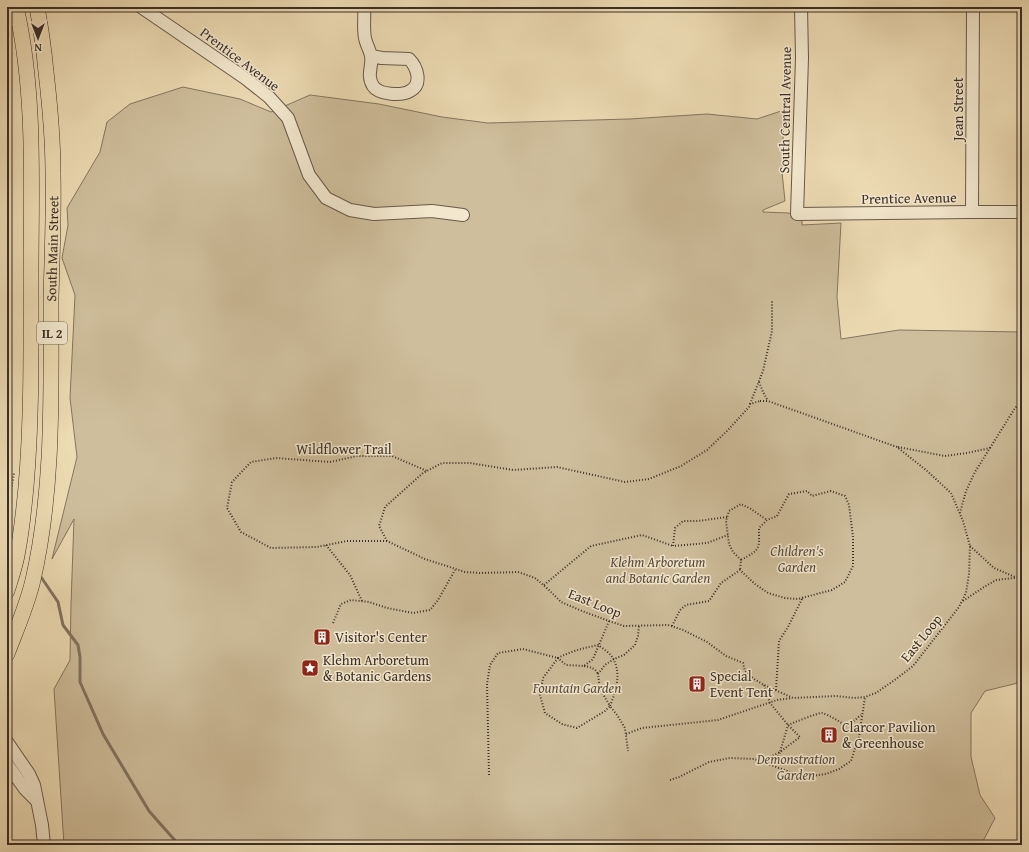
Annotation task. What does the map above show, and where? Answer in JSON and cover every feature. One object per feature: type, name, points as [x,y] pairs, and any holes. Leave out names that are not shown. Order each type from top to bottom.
[{"type":"main road","name":"South Main Street","points":[[7,591],[18,552],[23,517],[29,455],[31,367],[32,165],[28,90],[16,7]]},
{"type":"main road","name":"South Main Street","points":[[7,654],[22,617],[33,581],[44,523],[48,477],[52,358],[51,298],[53,173],[51,117],[41,28],[37,7]]},
{"type":"main road","points":[[7,556],[26,486]]},
{"type":"street","name":"Prentice Avenue","points":[[141,7],[245,78],[269,97],[288,118],[309,175],[326,198],[350,210],[374,214],[432,211],[463,215]]},
{"type":"street","points":[[364,7],[365,39],[371,56]]},
{"type":"street","name":"South Central Avenue","points":[[797,214],[802,58],[801,7]]},
{"type":"street","name":"Jean Street","points":[[972,212],[973,7]]},
{"type":"street","name":"Prentice Avenue","points":[[797,214],[1022,212]]},
{"type":"street","points":[[7,742],[29,774],[34,785],[42,825],[44,845]]},
{"type":"street","points":[[7,764],[25,789],[37,801]]},
{"type":"path","points":[[386,541],[380,526],[385,507],[423,473],[442,463],[470,463],[513,470],[557,467],[624,482],[649,479],[681,466],[707,450],[749,407],[763,371],[772,331],[772,301]]},
{"type":"path","points":[[759,382],[768,401]]},
{"type":"path","name":"East Loop","points":[[386,541],[425,559],[455,570],[481,573],[518,572],[535,578],[561,602],[624,626],[672,626],[707,642],[726,656],[743,663],[746,670],[764,685],[793,698],[836,696],[854,698],[865,697],[876,693],[913,666],[959,607],[966,593],[969,574],[970,546],[963,521],[951,493],[897,447],[768,401],[760,401],[750,404]]},
{"type":"path","points":[[960,514],[966,492],[975,472],[1015,408],[1022,402]]},
{"type":"path","points":[[897,447],[945,456],[990,448]]},
{"type":"path","name":"Wildflower Trail","points":[[386,541],[346,541],[317,547],[272,548],[241,532],[227,508],[232,482],[251,462],[276,458],[330,462],[357,456],[392,456],[427,471]]},
{"type":"path","points":[[7,513],[14,468]]},
{"type":"path","points":[[740,570],[768,594],[784,598],[798,599],[832,590],[845,582],[853,566],[849,505],[846,496],[831,492],[812,496],[807,492],[789,494],[777,516],[767,520],[759,528],[759,546],[754,553],[741,560]]},
{"type":"path","points":[[672,626],[680,610],[686,605],[709,601],[721,583],[740,570],[741,560],[729,544],[726,521],[729,511],[741,504],[767,520]]},
{"type":"path","points":[[673,546],[675,528],[683,521],[698,521],[727,517]]},
{"type":"path","points":[[543,585],[591,546],[642,535],[673,546],[707,543],[728,535]]},
{"type":"path","points":[[326,545],[350,575],[362,601]]},
{"type":"path","points":[[970,546],[994,568],[1016,577]]},
{"type":"path","points":[[333,623],[342,604],[351,600],[369,602],[387,608],[413,613],[430,610],[438,600],[455,570]]},
{"type":"path","points":[[962,602],[996,580],[1022,577]]},
{"type":"path","points":[[776,690],[779,641],[803,597]]},
{"type":"path","points":[[584,666],[593,659],[609,621]]},
{"type":"path","points":[[598,674],[605,665],[624,655],[635,645],[640,625]]},
{"type":"path","points":[[598,645],[614,659],[618,673],[616,690],[610,706],[605,711],[578,728],[562,724],[545,713],[540,695],[542,678],[558,658],[581,648],[598,645]]},
{"type":"path","points":[[489,775],[487,684],[490,665],[498,653],[523,649],[558,658],[566,665],[591,667],[598,674],[600,689],[624,728],[628,751]]},
{"type":"path","points":[[762,762],[780,752],[800,737],[770,703],[764,685]]},
{"type":"path","points":[[670,780],[709,762],[730,758],[754,759],[790,772],[810,776],[826,774],[839,770],[851,761],[859,737],[865,697]]},
{"type":"path","points":[[626,734],[642,728],[718,720],[777,700],[793,698]]},
{"type":"path","points":[[788,725],[820,713],[832,717],[845,725],[851,724],[862,714]]},
{"type":"path","points":[[774,766],[788,725]]},
{"type":"green space","name":"Klehm Arboretum and Botanic Garden","points":[[183,87],[240,99],[271,112],[310,95],[379,104],[442,117],[488,123],[629,119],[707,114],[757,119],[784,110],[782,172],[785,201],[763,210],[763,212],[789,213],[802,221],[802,225],[841,223],[837,297],[841,339],[899,330],[1022,332],[1022,682],[985,691],[971,713],[971,757],[980,795],[995,818],[981,845],[64,845],[54,689],[70,660],[74,519],[52,559],[77,457],[70,398],[75,295],[62,258],[68,225],[67,208],[100,152],[107,122],[130,104]]},
{"type":"waterway","points":[[41,577],[58,602],[63,625],[78,645],[80,657],[80,682],[103,734],[149,811],[179,845]]},
{"type":"place","name":"Visitor's Center","points":[[322,637]]},
{"type":"place","name":"Klehm Arboretum & Botanic Gardens","points":[[310,668]]},
{"type":"place","name":"Special Event Tent","points":[[697,684]]},
{"type":"place","name":"Clarcor Pavilion & Greenhouse","points":[[829,735]]},
{"type":"park label","name":"Children's Garden","points":[[797,560]]},
{"type":"park label","name":"Fountain Garden","points":[[577,688]]},
{"type":"park label","name":"Demonstration Garden","points":[[796,768]]}]
